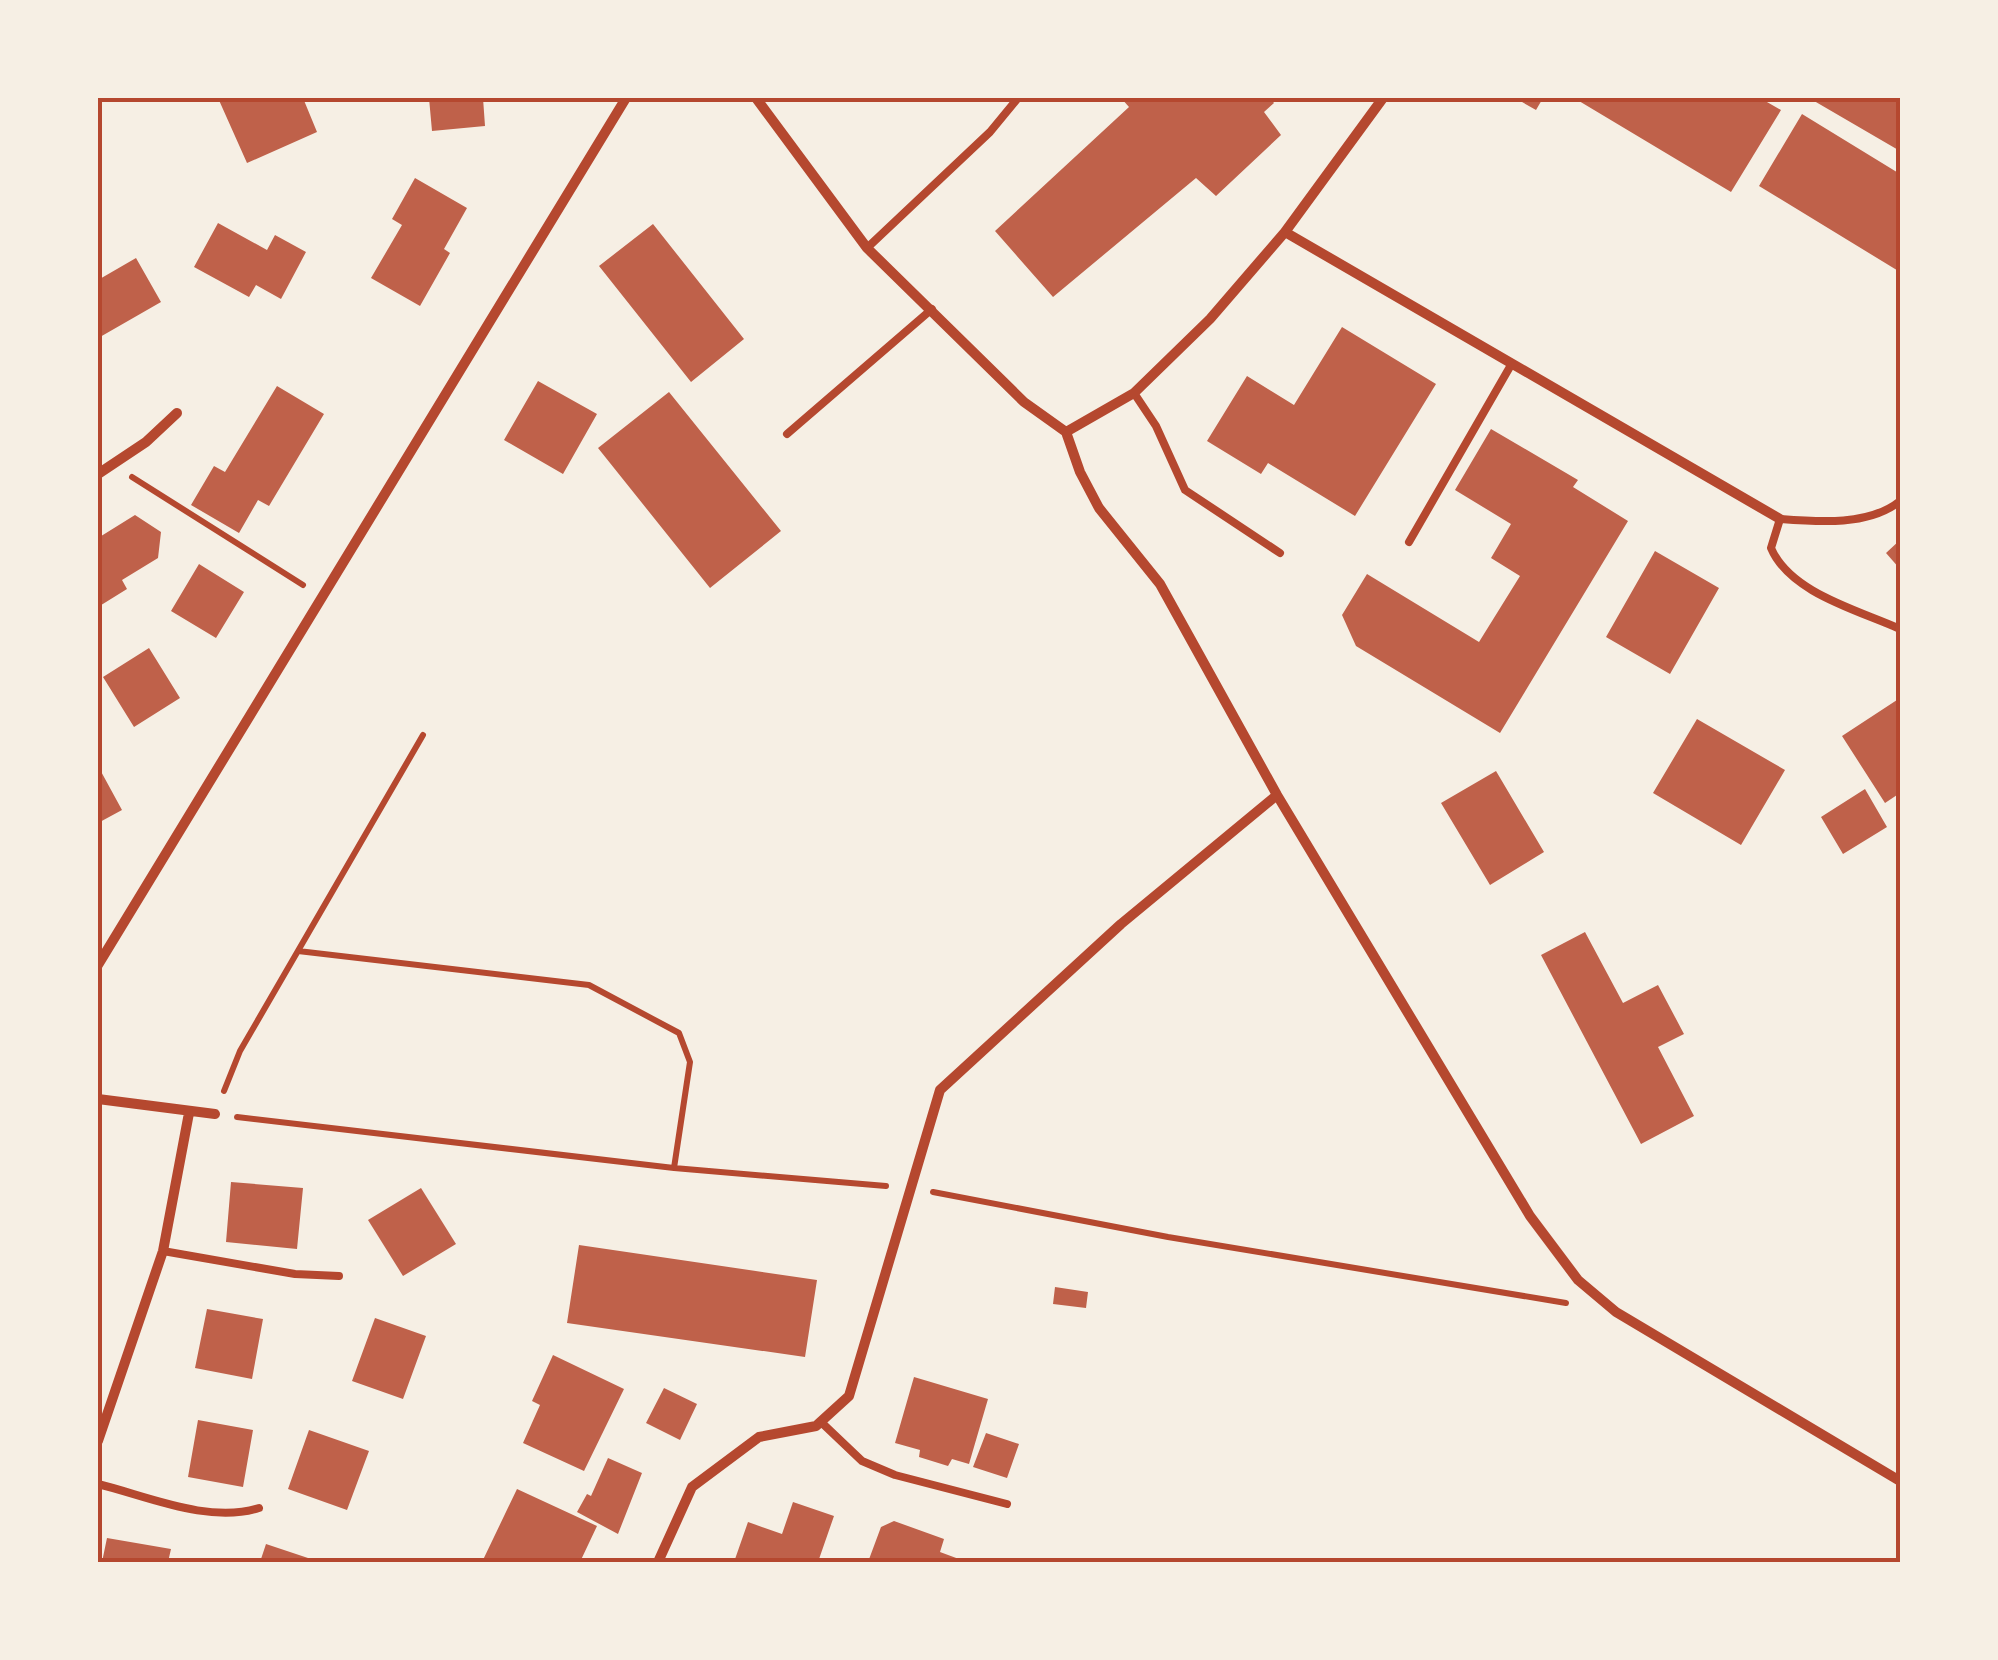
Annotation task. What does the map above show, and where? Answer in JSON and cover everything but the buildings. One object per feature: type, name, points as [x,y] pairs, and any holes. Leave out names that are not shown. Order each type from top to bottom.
[{"type":"street","points":[[98,966],[626,98]]},
{"type":"street","points":[[756,98],[866,248],[1024,402],[1066,432],[1080,472],[1100,508],[1160,584],[1278,795],[1530,1216],[1578,1280],[1616,1312],[1900,1481]]},
{"type":"street","points":[[1066,432],[1134,393],[1210,319],[1285,232],[1383,98]]},
{"type":"street","points":[[1285,232],[1780,519]]},
{"type":"street","points":[[98,474],[114,466],[177,413]]},
{"type":"street","points":[[658,1562],[692,1487],[759,1437],[820,1422],[849,1396],[940,1090],[1092,949],[1278,795]]},
{"type":"street","points":[[98,1099],[214,1114]]},
{"type":"street","points":[[98,1441],[163,1250],[189,1113]]},
{"type":"lane","points":[[866,248],[990,132],[1018,98]]},
{"type":"lane","points":[[787,434],[932,309]]},
{"type":"lane","points":[[1409,542],[1511,366]]},
{"type":"lane","points":[[1134,393],[1156,426],[1184,490],[1280,553]]},
{"type":"lane","points":[[1900,501],[1884,514],[1818,522],[1780,519],[1771,548],[1779,568],[1804,585],[1900,629]]},
{"type":"lane","points":[[163,1250],[295,1274],[338,1276]]},
{"type":"lane","points":[[820,1422],[862,1461],[895,1475],[1007,1504]]},
{"type":"lane","points":[[98,1484],[211,1512],[240,1515],[260,1508]]},
{"type":"path","points":[[114,466],[322,596]]},
{"type":"path","points":[[423,734],[240,1051],[214,1114],[674,1168],[912,1188],[1168,1237],[1533,1296]]},
{"type":"path","points":[[298,952],[589,985],[679,1034],[690,1062],[674,1168]]}]
